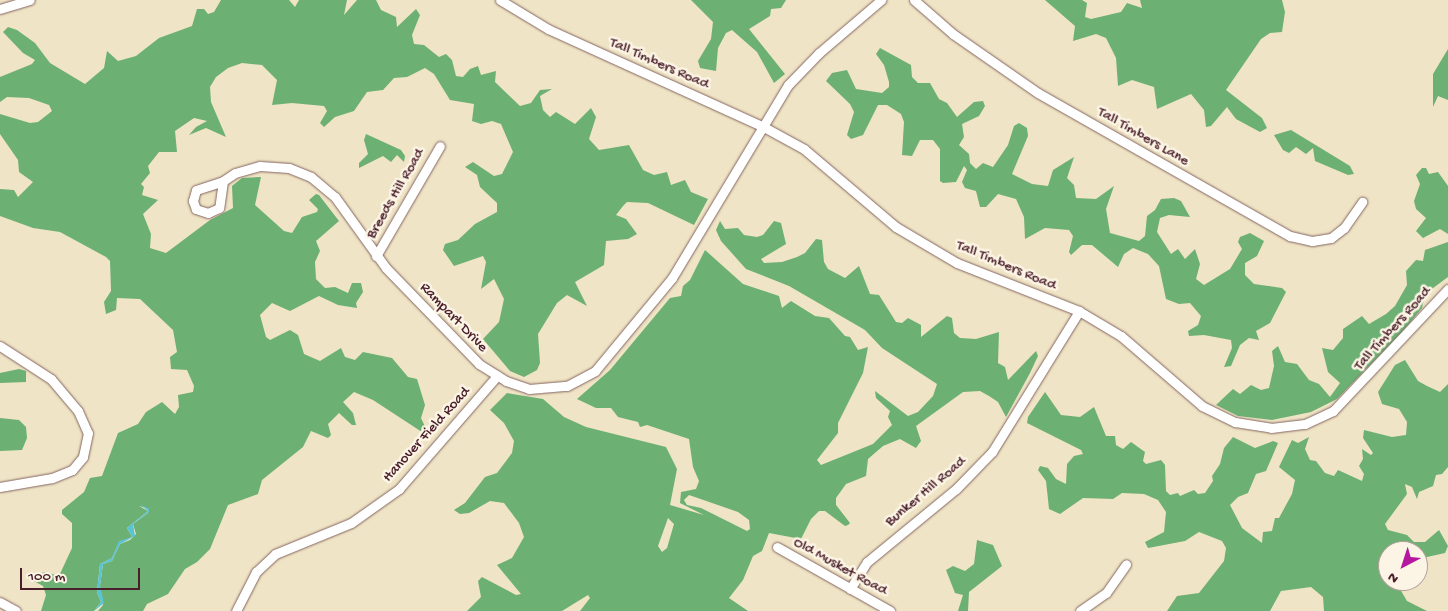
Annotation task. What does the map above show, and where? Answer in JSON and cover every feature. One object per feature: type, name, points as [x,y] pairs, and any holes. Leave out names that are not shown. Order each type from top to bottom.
[{"type":"street","points":[[0,9],[30,0]]},
{"type":"street","name":"Tall Timbers Road","points":[[500,0],[548,29],[762,126],[804,149],[903,232],[958,263],[1079,311],[1121,336],[1202,406],[1235,422],[1271,428],[1305,424],[1333,411],[1448,289]]},
{"type":"street","name":"Rampart Drive","points":[[223,181],[235,173],[260,166],[289,168],[311,177],[335,197],[376,256],[463,350],[497,376],[529,389],[549,390],[581,381],[595,371],[687,257],[762,126],[788,85],[881,0]]},
{"type":"street","name":"Tall Timbers Lane","points":[[914,0],[952,34],[1038,93],[1290,236],[1312,241],[1330,238],[1344,228],[1362,202]]},
{"type":"street","name":"Breeds Hill Road","points":[[376,256],[440,146]]},
{"type":"street","name":"Bunker Hill Road","points":[[850,589],[867,562],[956,489],[992,452],[1079,311]]},
{"type":"street","points":[[0,346],[51,379],[78,411],[88,434],[83,457],[72,470],[52,478],[0,487]]},
{"type":"street","name":"Hanover Field Road","points":[[236,611],[256,572],[275,554],[351,523],[399,489],[497,376]]},
{"type":"street","name":"Old Musket Road","points":[[776,547],[890,611]]},
{"type":"street","points":[[1080,611],[1106,593],[1126,564]]},
{"type":"street","points":[[0,602],[16,611]]},
{"type":"green space","points":[[221,0],[289,0],[295,7],[299,0],[347,0],[344,15],[357,0],[376,0],[381,10],[396,17],[397,27],[416,9],[420,15],[412,35],[414,44],[424,45],[439,57],[446,54],[452,60],[456,76],[463,77],[470,69],[478,66],[481,75],[496,71],[495,82],[520,106],[531,103],[540,90],[552,89],[540,96],[543,110],[550,117],[556,112],[575,124],[591,108],[596,117],[589,139],[599,150],[629,145],[643,170],[654,175],[667,172],[671,185],[685,180],[691,192],[708,199],[694,225],[648,203],[627,202],[616,215],[626,219],[637,234],[628,239],[606,241],[604,265],[575,282],[587,306],[567,295],[557,303],[538,334],[540,363],[537,370],[524,377],[510,371],[483,339],[499,322],[504,299],[494,279],[481,289],[486,262],[483,256],[454,266],[443,250],[445,244],[458,240],[475,224],[497,212],[497,203],[480,187],[477,175],[465,167],[473,162],[494,176],[502,174],[513,152],[501,124],[492,121],[481,124],[472,121],[474,104],[450,100],[434,74],[425,68],[407,77],[394,78],[383,90],[367,92],[354,111],[335,117],[324,127],[320,123],[327,111],[324,106],[292,103],[272,105],[277,80],[262,65],[242,63],[228,68],[216,77],[210,87],[211,102],[226,137],[206,128],[189,135],[196,127],[207,121],[194,118],[175,131],[177,152],[159,152],[148,166],[150,173],[141,184],[144,187],[142,195],[158,200],[143,214],[151,234],[150,248],[166,253],[210,220],[233,208],[232,186],[242,178],[261,177],[255,205],[284,231],[292,233],[302,217],[317,212],[318,209],[309,200],[316,194],[319,195],[339,221],[316,241],[320,251],[315,262],[316,279],[325,288],[335,287],[348,293],[352,283],[361,283],[363,292],[356,303],[357,308],[338,305],[319,296],[290,311],[272,303],[260,315],[266,337],[270,340],[290,330],[298,335],[304,354],[320,361],[341,348],[345,357],[355,360],[363,352],[392,358],[408,377],[417,379],[425,405],[421,418],[428,433],[425,434],[373,400],[354,392],[343,402],[353,413],[356,425],[352,425],[339,413],[328,424],[331,435],[328,438],[311,431],[303,447],[262,480],[258,494],[228,505],[210,549],[197,562],[185,569],[168,594],[147,604],[143,611],[98,611],[103,605],[100,586],[103,564],[112,561],[120,544],[130,540],[136,534],[133,524],[148,513],[149,509],[139,506],[148,511],[127,528],[132,537],[119,542],[112,558],[100,564],[97,592],[101,602],[94,611],[41,611],[46,595],[43,586],[32,580],[32,576],[45,572],[59,576],[72,548],[72,523],[62,514],[62,510],[84,492],[90,478],[102,476],[118,433],[138,424],[146,412],[162,402],[175,414],[179,407],[178,395],[193,392],[194,386],[187,370],[171,369],[170,357],[177,352],[173,330],[140,299],[117,298],[116,310],[106,314],[104,302],[111,291],[110,261],[106,257],[60,232],[33,228],[0,216],[0,189],[14,190],[18,197],[33,182],[19,172],[18,160],[0,134],[0,114],[30,123],[38,122],[52,111],[49,105],[29,98],[7,97],[0,102],[0,77],[32,64],[35,60],[23,53],[3,32],[8,27],[17,30],[35,43],[50,63],[85,84],[104,68],[107,51],[118,61],[136,56],[159,38],[192,26],[197,9],[204,9],[208,14],[214,12]]},
{"type":"green space","points":[[691,0],[786,0],[781,8],[771,9],[770,16],[749,29],[785,74],[774,83],[757,52],[732,30],[726,33],[718,48],[716,71],[700,68],[698,61],[711,39],[713,22]]},
{"type":"green space","points":[[1045,0],[1082,0],[1087,3],[1085,17],[1091,19],[1121,12],[1127,3],[1142,8],[1140,0],[1282,0],[1285,12],[1282,32],[1270,33],[1261,39],[1226,90],[1262,118],[1267,128],[1260,132],[1236,119],[1227,107],[1211,126],[1206,127],[1204,110],[1191,94],[1157,109],[1154,87],[1132,80],[1118,86],[1116,58],[1106,38],[1096,34],[1073,41],[1075,26]]},
{"type":"green space","points":[[880,48],[911,65],[912,77],[918,83],[930,83],[939,99],[947,103],[957,117],[974,102],[983,101],[985,106],[979,116],[962,124],[964,137],[959,145],[969,154],[970,163],[976,169],[983,163],[993,167],[1008,145],[1014,126],[1019,123],[1027,128],[1028,136],[1012,174],[1032,184],[1048,186],[1053,170],[1074,157],[1067,178],[1074,185],[1076,198],[1096,199],[1114,186],[1106,209],[1110,233],[1139,241],[1145,236],[1147,216],[1155,210],[1161,199],[1174,198],[1181,201],[1190,217],[1169,215],[1160,218],[1157,232],[1171,254],[1178,249],[1185,259],[1195,249],[1200,264],[1196,279],[1204,285],[1230,269],[1242,249],[1238,242],[1240,237],[1250,233],[1264,241],[1257,256],[1245,263],[1245,275],[1254,284],[1282,288],[1286,292],[1270,323],[1256,331],[1259,340],[1249,338],[1240,345],[1231,366],[1224,367],[1232,348],[1231,340],[1204,335],[1189,336],[1188,331],[1198,325],[1201,316],[1190,303],[1179,304],[1166,299],[1159,266],[1148,254],[1133,248],[1124,254],[1118,267],[1092,245],[1082,245],[1071,255],[1069,252],[1073,236],[1069,230],[1045,228],[1025,239],[1024,217],[1016,199],[998,194],[986,207],[980,207],[976,191],[965,188],[962,182],[967,170],[964,166],[956,182],[943,183],[940,181],[940,149],[933,140],[920,140],[912,156],[902,155],[904,122],[901,114],[887,105],[878,105],[863,135],[851,139],[847,135],[854,112],[850,104],[826,81],[832,73],[847,70],[856,89],[882,93],[889,87],[889,82],[884,65],[876,54]]},
{"type":"green space","points":[[1448,49],[1448,100],[1438,96],[1433,107],[1433,74]]},
{"type":"green space","points":[[1291,130],[1350,166],[1354,174],[1348,175],[1315,161],[1313,148],[1306,154],[1296,147],[1289,153],[1283,150],[1274,135]]},
{"type":"green space","points":[[366,134],[401,150],[405,156],[404,162],[397,155],[391,162],[383,156],[359,168],[359,163],[368,154],[364,140]]},
{"type":"green space","points":[[1422,168],[1426,168],[1429,174],[1438,172],[1448,186],[1448,234],[1440,229],[1423,238],[1416,231],[1426,218],[1416,209],[1414,201],[1420,184],[1416,175]]},
{"type":"green space","points":[[720,221],[725,229],[738,228],[744,235],[757,237],[763,235],[774,221],[781,223],[786,244],[761,259],[764,263],[782,262],[797,257],[805,253],[816,239],[822,240],[824,262],[828,269],[845,278],[859,266],[870,294],[879,295],[896,322],[902,323],[908,318],[921,325],[921,337],[947,316],[952,318],[954,333],[960,338],[976,339],[999,332],[998,363],[1005,367],[1008,380],[1036,351],[1038,356],[1006,417],[998,402],[989,396],[980,391],[963,392],[916,426],[921,441],[916,448],[900,439],[883,446],[868,459],[866,476],[846,484],[836,498],[836,505],[850,523],[848,525],[845,526],[825,511],[819,511],[811,519],[801,539],[769,533],[762,551],[753,556],[743,580],[729,598],[748,611],[580,611],[590,598],[588,595],[562,611],[467,611],[481,597],[478,581],[482,577],[516,595],[521,594],[497,565],[512,558],[524,537],[519,523],[504,503],[490,501],[469,513],[460,514],[454,510],[465,503],[485,477],[497,473],[512,453],[514,441],[504,423],[490,410],[507,393],[543,399],[564,417],[586,427],[666,447],[677,469],[670,505],[704,515],[680,503],[681,492],[696,489],[699,481],[693,467],[689,439],[647,425],[640,427],[638,422],[618,417],[611,408],[596,408],[577,399],[610,370],[670,298],[681,296],[683,286],[690,280],[705,250],[743,284],[779,296],[782,308],[791,301],[815,316],[829,318],[845,336],[850,337],[858,350],[868,347],[863,373],[838,423],[838,433],[817,460],[821,465],[873,444],[892,425],[888,417],[890,411],[876,398],[875,391],[908,416],[918,412],[933,396],[937,384],[882,348],[865,330],[789,286],[746,269],[721,241],[716,230]],"holes":[[[689,495],[738,512],[749,520],[750,529],[747,531],[701,508],[687,505],[684,500]],[[668,518],[674,524],[667,548],[662,552],[658,546]]]},
{"type":"green space","points":[[1448,242],[1448,277],[1425,294],[1422,308],[1403,331],[1337,399],[1311,412],[1272,420],[1238,416],[1216,405],[1233,389],[1240,394],[1251,385],[1261,390],[1269,388],[1274,366],[1272,351],[1278,346],[1285,362],[1297,364],[1309,380],[1319,384],[1330,397],[1340,383],[1328,372],[1322,348],[1333,350],[1343,338],[1343,329],[1362,316],[1369,324],[1386,314],[1395,306],[1407,285],[1406,271],[1416,260],[1423,261],[1425,250]]},
{"type":"green space","points":[[1405,360],[1418,381],[1440,392],[1448,384],[1448,467],[1442,474],[1436,475],[1433,486],[1419,492],[1417,499],[1412,487],[1405,484],[1407,494],[1385,524],[1388,530],[1407,535],[1413,541],[1378,541],[1378,591],[1401,591],[1407,601],[1427,611],[1324,611],[1323,597],[1311,587],[1281,591],[1270,611],[1167,611],[1177,596],[1199,593],[1224,561],[1226,548],[1222,541],[1199,532],[1185,541],[1148,548],[1145,542],[1164,532],[1166,512],[1158,500],[1144,494],[1122,493],[1113,499],[1083,498],[1060,514],[1049,509],[1046,481],[1038,470],[1040,466],[1048,468],[1056,479],[1066,484],[1067,464],[1074,456],[1083,454],[1081,450],[1027,423],[1028,417],[1045,392],[1061,415],[1080,417],[1094,407],[1106,436],[1115,436],[1116,445],[1123,449],[1131,442],[1145,452],[1143,461],[1146,464],[1161,460],[1165,465],[1166,491],[1170,495],[1178,493],[1180,496],[1194,490],[1198,494],[1205,493],[1213,481],[1212,476],[1220,464],[1224,448],[1233,437],[1255,448],[1273,441],[1278,443],[1266,471],[1256,474],[1248,493],[1238,497],[1230,505],[1242,528],[1262,543],[1263,532],[1272,531],[1275,518],[1279,518],[1292,494],[1295,480],[1279,467],[1292,440],[1298,443],[1309,437],[1305,449],[1310,460],[1316,461],[1325,473],[1334,476],[1338,470],[1362,481],[1364,474],[1359,466],[1363,459],[1362,449],[1371,455],[1373,453],[1363,438],[1364,430],[1392,437],[1406,435],[1407,422],[1399,409],[1382,404],[1378,392],[1395,365]]},
{"type":"green space","points":[[19,369],[26,371],[26,382],[0,383],[0,373]]},
{"type":"green space","points":[[0,418],[19,420],[26,427],[27,438],[22,450],[0,451]]},
{"type":"green space","points":[[1439,530],[1448,546],[1445,553],[1428,557],[1428,541],[1426,541]]},
{"type":"green space","points":[[977,540],[993,545],[1002,566],[969,592],[968,611],[958,611],[963,595],[955,593],[946,570],[953,566],[965,571],[974,564]]},
{"type":"water","points":[[140,504],[149,509],[149,512],[133,524],[135,536],[120,544],[112,561],[103,564],[100,586],[104,603],[94,611],[101,602],[97,592],[100,564],[112,558],[119,541],[132,537],[127,528],[148,511]]}]
